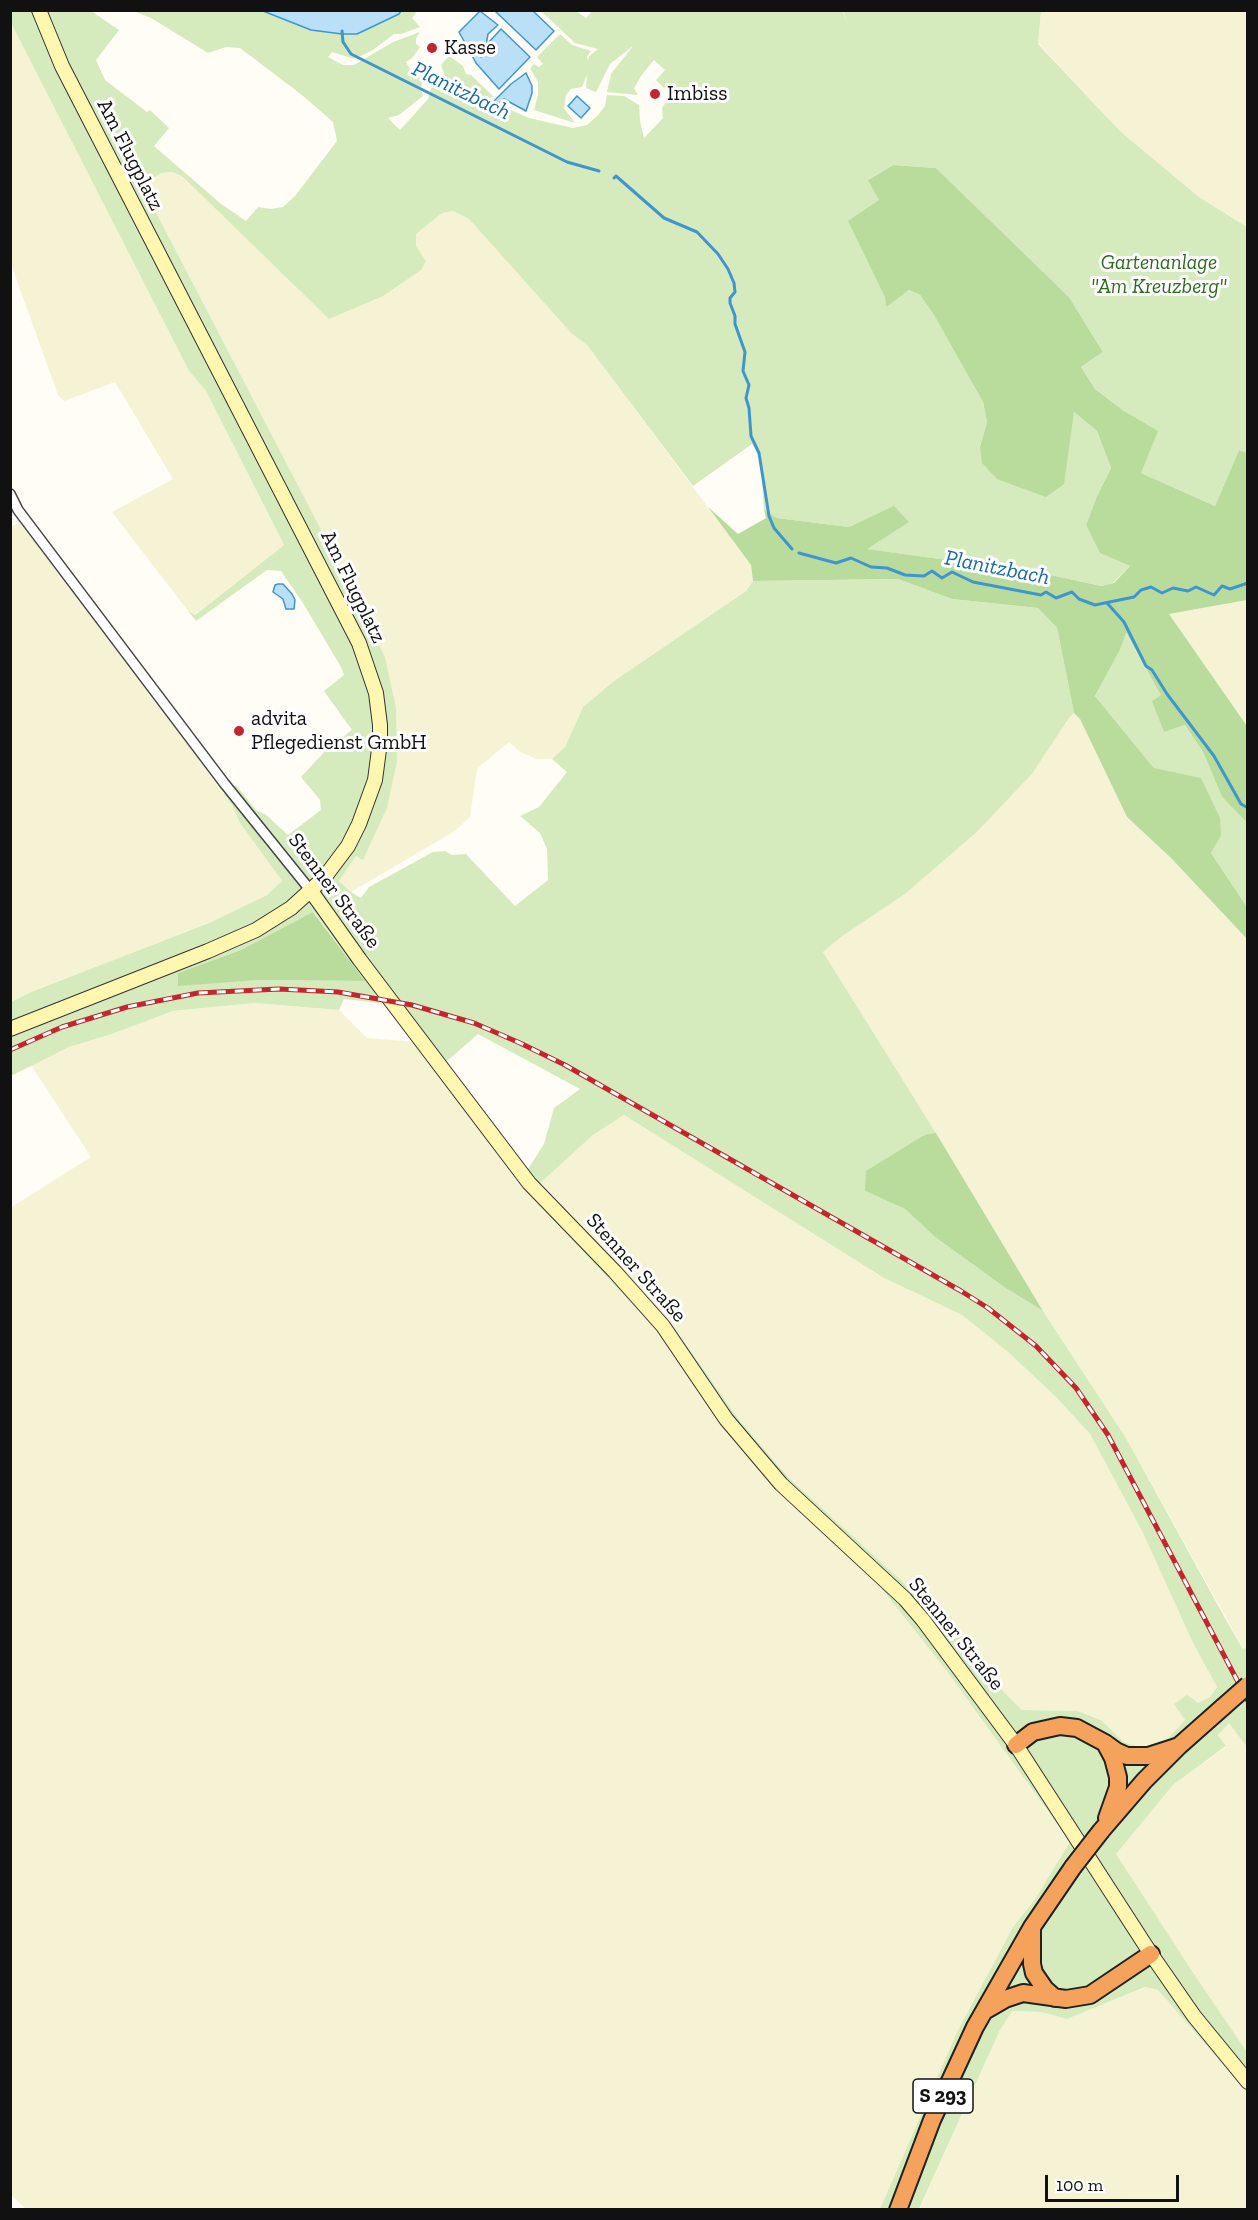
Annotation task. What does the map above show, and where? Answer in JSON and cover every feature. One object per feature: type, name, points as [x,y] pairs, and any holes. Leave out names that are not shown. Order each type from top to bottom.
[{"type":"highway","name":"S 293","points":[[898,2210],[932,2120],[975,2027],[1032,1927],[1072,1867],[1103,1828],[1179,1746],[1248,1685]]},
{"type":"highway","points":[[1016,1745],[1033,1732],[1060,1726],[1077,1728],[1116,1751],[1133,1756],[1158,1754],[1179,1746]]},
{"type":"highway","points":[[1103,1828],[1118,1787],[1113,1758],[1105,1743]]},
{"type":"highway","points":[[1032,1927],[1034,1973],[1045,1989],[1056,1998]]},
{"type":"highway","points":[[983,2012],[1014,1995],[1034,1994],[1056,1998],[1078,1998],[1090,1995],[1151,1954]]},
{"type":"street","name":"Am Flugplatz","points":[[10,1029],[170,967],[256,930],[291,908],[311,891],[338,862],[348,846],[372,789],[380,742],[376,693],[368,664],[348,620],[135,212],[62,66],[39,10]]},
{"type":"street","name":"Stenner Straße","points":[[10,494],[18,510],[224,783],[311,891],[360,960],[529,1183],[615,1272],[663,1326],[732,1427],[781,1484],[904,1599],[923,1620],[1016,1745],[1151,1954],[1194,2016],[1248,2082]]},
{"type":"shaded area","points":[[1041,11],[1247,11],[1247,227],[1199,197],[1120,131],[1038,43]]},
{"type":"shaded area","points":[[11,23],[189,371],[206,391],[284,545],[194,615],[188,611],[112,512],[173,479],[115,382],[64,401],[58,395],[11,264]]},
{"type":"shaded area","points":[[173,172],[183,177],[330,319],[426,261],[416,246],[416,234],[442,213],[453,211],[469,219],[572,334],[587,345],[751,565],[753,581],[746,591],[614,681],[583,707],[565,747],[552,759],[536,759],[519,751],[509,742],[477,769],[470,817],[455,831],[351,892],[339,881],[356,856],[363,859],[387,808],[385,657],[148,197],[148,182],[161,173]]},
{"type":"shaded area","points":[[20,523],[232,805],[240,823],[282,881],[267,895],[209,923],[31,992],[11,1002],[10,527]]},
{"type":"shaded area","points":[[1247,600],[1247,726],[1169,614]]},
{"type":"shaded area","points":[[1074,713],[1080,719],[1127,817],[1171,858],[1247,939],[1248,1647],[1244,1650],[1126,1438],[1043,1311],[823,952],[841,937],[905,894],[977,832],[1032,774]]},
{"type":"shaded area","points":[[255,1003],[339,1010],[367,1038],[415,1042],[515,1179],[656,1329],[722,1421],[793,1506],[870,1574],[946,1670],[1070,1843],[1035,1899],[1013,1927],[957,2032],[880,2209],[27,2210],[11,2195],[10,1208],[91,1157],[31,1065],[69,1047],[173,1011]]},
{"type":"shaded area","points":[[624,1115],[884,1278],[962,1315],[1008,1352],[1056,1397],[1090,1434],[1143,1533],[1193,1643],[1217,1687],[1210,1697],[1198,1703],[1175,1704],[1185,1720],[1164,1743],[1142,1749],[1124,1742],[1101,1720],[1078,1711],[1022,1710],[1003,1691],[950,1625],[789,1478],[740,1421],[675,1329],[538,1184],[593,1135]]},
{"type":"shaded area","points":[[1229,1722],[1247,1747],[1247,2052],[1115,1854],[1173,1785],[1226,1747],[1218,1735]]},
{"type":"shaded area","points":[[1145,1987],[1158,1990],[1247,2092],[1247,2209],[919,2210],[1000,2030],[1011,2011],[1041,2012],[1067,2019]]},
{"type":"green space","name":"Gartenanlage \"Am Kreuzberg\"","points":[[593,10],[842,10],[847,23],[843,11],[1041,11],[1038,44],[1120,131],[1199,197],[1247,227],[1247,453],[1239,450],[1215,506],[1141,473],[1124,411],[1095,389],[1081,367],[1103,352],[1069,297],[936,168],[893,165],[869,179],[879,200],[886,306],[909,290],[920,295],[934,313],[983,402],[987,422],[980,447],[1071,423],[1074,412],[1097,431],[1111,468],[1086,525],[1101,553],[1130,566],[1113,583],[1101,586],[1042,573],[866,549],[894,507],[849,527],[777,518],[764,510],[761,467],[758,454],[752,444],[693,486],[587,345],[572,334],[469,219],[453,211],[442,213],[416,234],[416,246],[426,261],[421,270],[383,296],[329,319],[183,177],[173,172],[161,173],[148,182],[148,197],[385,657],[396,708],[397,761],[387,808],[363,860],[356,856],[339,881],[361,898],[369,887],[433,852],[445,851],[452,855],[466,854],[515,906],[548,880],[547,849],[540,833],[520,816],[539,807],[567,772],[552,759],[565,747],[583,707],[614,681],[746,591],[753,581],[898,579],[952,599],[1038,608],[1057,628],[1074,713],[1032,774],[977,832],[905,894],[841,937],[823,952],[936,1133],[925,1134],[865,1191],[905,1209],[935,1237],[1004,1287],[1043,1311],[1126,1438],[1225,1618],[1243,1649],[1247,1647],[1247,1747],[1229,1723],[1218,1735],[1226,1746],[1173,1785],[1116,1854],[1247,2052],[1247,2092],[1158,1990],[1145,1987],[1067,2019],[1041,2012],[1012,2011],[1000,2030],[919,2209],[880,2209],[957,2032],[1013,1927],[1035,1899],[1070,1842],[946,1670],[870,1574],[793,1506],[722,1421],[656,1329],[530,1195],[538,1184],[528,1169],[544,1144],[554,1108],[580,1089],[478,1034],[446,1062],[403,1006],[344,999],[339,1010],[255,1003],[173,1011],[69,1047],[11,1076],[11,1002],[31,992],[209,923],[267,895],[282,881],[240,823],[224,794],[236,785],[256,810],[265,814],[288,835],[321,810],[320,800],[301,777],[328,748],[352,730],[324,691],[344,675],[341,667],[281,571],[267,570],[196,621],[188,611],[195,615],[284,545],[206,391],[189,371],[11,23],[11,11],[91,11],[119,30],[96,60],[105,80],[147,112],[150,110],[169,128],[154,146],[220,203],[246,221],[258,207],[271,209],[283,207],[295,196],[337,141],[333,122],[302,95],[240,48],[226,47],[208,53],[151,18],[133,11],[417,11],[412,18],[420,27],[401,34],[394,34],[373,50],[354,59],[332,52],[328,57],[343,65],[354,65],[393,42],[420,32],[416,38],[416,44],[420,47],[406,62],[412,73],[418,68],[424,74],[421,88],[423,96],[399,115],[388,118],[400,130],[428,99],[435,75],[440,80],[445,76],[441,65],[449,56],[463,66],[466,74],[471,75],[493,96],[486,103],[494,113],[502,106],[529,118],[573,128],[587,125],[599,114],[605,106],[607,95],[624,96],[639,105],[644,138],[663,118],[662,108],[671,95],[656,80],[665,70],[654,60],[634,88],[638,95],[607,92],[611,74],[633,46],[610,64],[596,92],[586,88],[587,75],[582,87],[571,89],[566,95],[564,108],[575,123],[534,110],[538,95],[538,82],[530,68],[534,64],[539,67],[543,64],[537,57],[560,34],[572,45],[591,51],[587,57],[588,61],[589,56],[598,49],[575,43],[541,11],[576,11],[586,18]],"holes":[[[314,912],[365,981],[258,980],[178,985],[178,973],[241,950]],[[624,1115],[884,1278],[962,1315],[1008,1352],[1056,1397],[1090,1434],[1143,1533],[1193,1643],[1217,1687],[1210,1697],[1198,1703],[1187,1695],[1174,1704],[1185,1720],[1164,1743],[1142,1748],[1124,1742],[1101,1720],[1078,1711],[1022,1710],[1003,1691],[950,1625],[789,1478],[740,1421],[675,1329],[539,1184],[593,1135]]]},
{"type":"green space","points":[[893,165],[936,168],[1069,297],[1103,352],[1081,367],[1095,389],[1124,411],[1158,431],[1141,473],[1215,506],[1239,450],[1247,453],[1247,600],[1169,614],[1247,726],[1247,823],[1222,797],[1203,752],[1185,725],[1164,732],[1152,701],[1161,695],[1126,633],[1120,650],[1095,696],[1154,768],[1201,778],[1220,818],[1221,836],[1211,853],[1247,907],[1247,939],[1171,858],[1127,817],[1080,719],[1074,713],[1057,628],[1038,608],[952,599],[898,579],[753,581],[751,565],[708,507],[738,534],[766,518],[764,510],[777,518],[849,527],[894,506],[909,522],[867,549],[1042,573],[1101,586],[1114,583],[1130,566],[1100,553],[1086,525],[1111,468],[1097,431],[1074,412],[1064,484],[1046,497],[997,479],[982,463],[980,447],[987,422],[983,402],[933,313],[920,295],[909,290],[886,307],[885,297],[848,221],[879,200],[868,180]]},
{"type":"green space","points":[[1125,632],[1162,696],[1164,732],[1185,725],[1203,752],[1222,797],[1247,823],[1247,907],[1211,853],[1221,836],[1154,768],[1095,696],[1120,650]]},
{"type":"green space","points":[[313,912],[365,981],[258,980],[178,986],[178,973],[241,950]]},
{"type":"green space","points":[[936,1133],[1043,1311],[1004,1287],[935,1237],[905,1209],[865,1191],[866,1171],[926,1134]]},
{"type":"water","points":[[263,11],[401,11],[357,34],[342,34],[311,30]]},
{"type":"water","points":[[480,11],[498,25],[488,34],[485,51],[481,57],[487,50],[489,42],[501,29],[530,57],[499,89],[476,63],[459,32]]},
{"type":"water","points":[[495,11],[533,11],[554,31],[536,50]]},
{"type":"water","points":[[526,73],[532,86],[532,93],[526,111],[504,99],[497,105],[493,102],[511,84]]},
{"type":"water","points":[[577,96],[590,108],[581,118],[568,106]]},
{"type":"water","points":[[283,584],[292,594],[295,600],[294,609],[286,609],[283,599],[273,592],[275,585]]},
{"type":"waterway","name":"Planitzbach","points":[[342,31],[343,42],[351,54],[567,162],[599,171]]},
{"type":"waterway","name":"Planitzbach","points":[[614,178],[616,176],[664,218],[697,232],[718,254],[728,269],[735,292],[730,298],[730,303],[745,352],[743,371],[749,385],[746,398],[751,436],[759,453],[769,516],[774,528],[792,549]]},
{"type":"waterway","name":"Planitzbach","points":[[799,553],[836,563],[851,558],[871,567],[887,568],[905,575],[924,576],[932,571],[942,578],[952,572],[973,582],[1041,595],[1046,592],[1056,598],[1072,592],[1079,599],[1095,605],[1134,597],[1141,590],[1151,587],[1162,593],[1173,588],[1188,591],[1196,587],[1214,595],[1222,586],[1230,589],[1248,583]]},
{"type":"waterway","points":[[1107,603],[1124,622],[1146,666],[1152,670],[1167,694],[1214,756],[1241,804],[1248,808]]},
{"type":"railway","points":[[10,1050],[62,1027],[127,1007],[198,993],[279,989],[338,992],[412,1005],[474,1023],[565,1065],[961,1291],[988,1308],[1036,1346],[1076,1388],[1108,1435],[1248,1701]]},
{"type":"place","name":"Kasse","points":[[432,48]]},
{"type":"place","name":"Imbiss","points":[[655,94]]},
{"type":"place","name":"advita Pflegedienst GmbH","points":[[239,731]]}]
